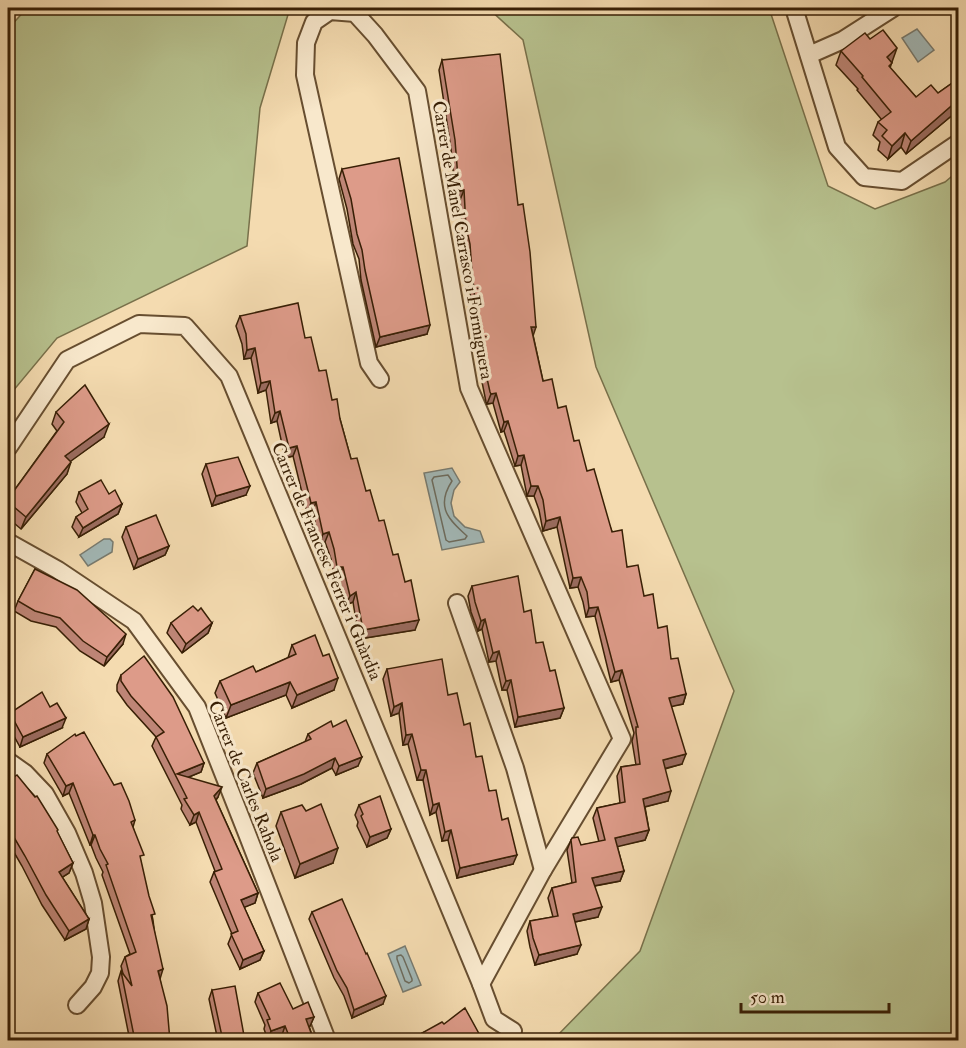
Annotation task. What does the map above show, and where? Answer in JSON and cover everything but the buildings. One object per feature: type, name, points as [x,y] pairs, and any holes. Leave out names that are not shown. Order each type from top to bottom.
[{"type":"street","points":[[794,8],[837,147],[864,177],[902,181],[958,143]]},
{"type":"street","points":[[809,55],[843,40],[893,8]]},
{"type":"street","name":"Carrer de Manel Carrasco i Formiguera","points":[[380,379],[369,363],[305,75],[306,43],[314,22],[330,11],[356,13],[417,91],[469,388],[622,739],[543,870],[482,984]]},
{"type":"street","name":"Carrer de Francesc Ferrer i Guàrdia","points":[[8,448],[67,360],[138,324],[185,326],[229,376],[482,984],[494,1019],[513,1031]]},
{"type":"street","name":"Carrer de Carles Rahola","points":[[8,542],[58,570],[134,621],[197,707],[327,1041]]},
{"type":"street","points":[[457,603],[515,768],[543,870]]},
{"type":"street","points":[[8,761],[24,772],[45,794],[67,832],[84,873],[93,903],[102,957],[100,973],[93,987],[77,1005]]},
{"type":"green space","points":[[27,8],[290,8],[260,108],[247,246],[57,338],[8,397],[8,29]]},
{"type":"green space","points":[[488,8],[769,8],[828,186],[875,209],[945,182],[958,171],[958,1040],[553,1040],[640,951],[734,691],[596,367],[523,40]]},
{"type":"water","points":[[917,29],[934,50],[918,62],[902,38]]},
{"type":"water","points":[[452,468],[460,482],[454,490],[451,503],[454,516],[465,527],[480,531],[484,542],[442,550],[424,473]]},
{"type":"water","points":[[104,539],[110,539],[113,542],[112,552],[88,566],[80,555]]},
{"type":"water","points":[[405,946],[421,985],[403,992],[388,954]]}]
